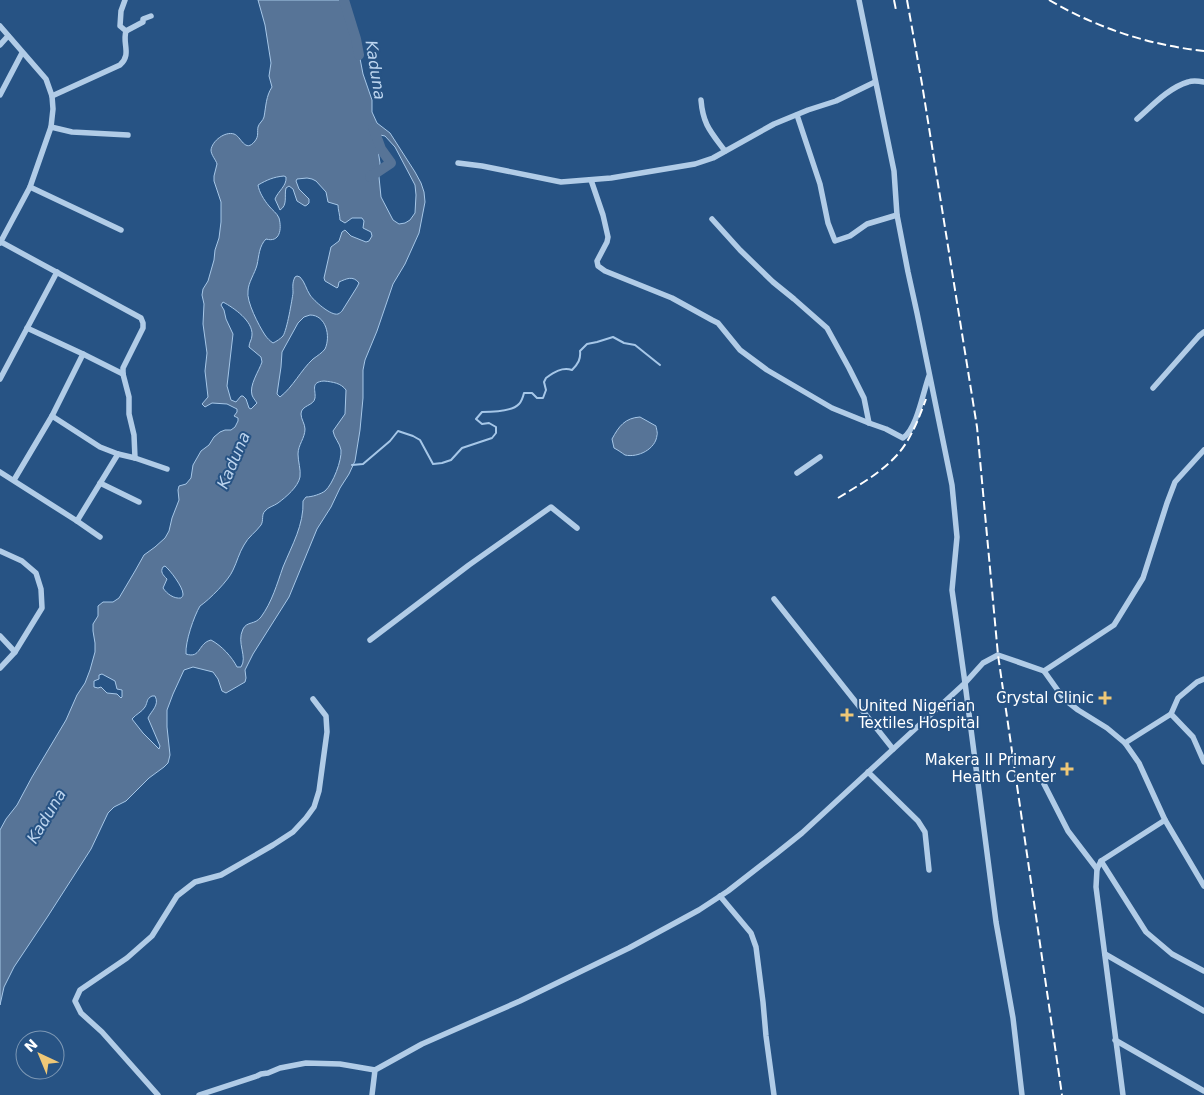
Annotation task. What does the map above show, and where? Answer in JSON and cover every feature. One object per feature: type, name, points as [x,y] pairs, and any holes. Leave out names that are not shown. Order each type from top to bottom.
[{"type":"street","points":[[124,0],[120,26],[126,31]]},
{"type":"street","points":[[858,0],[894,171],[897,215],[952,485],[957,536],[952,590],[996,922],[1012,1018],[1022,1095]]},
{"type":"street","points":[[52,96],[120,65],[127,54],[124,36],[126,31],[143,22],[143,19],[151,16]]},
{"type":"street","points":[[0,26],[46,79],[52,96],[53,109],[51,127],[30,186],[0,242],[141,318],[143,328],[123,368],[129,397],[129,414],[134,435],[135,458]]},
{"type":"street","points":[[0,45],[8,36]]},
{"type":"street","points":[[0,95],[22,53]]},
{"type":"street","points":[[458,163],[561,182],[611,178],[695,164],[712,158],[760,131],[808,110],[836,101],[875,82]]},
{"type":"street","points":[[1137,120],[1164,95],[1178,87],[1188,82],[1204,82]]},
{"type":"street","points":[[701,100],[702,115],[709,129],[725,151]]},
{"type":"street","points":[[797,115],[820,184],[828,223],[835,241],[850,236],[867,224],[897,215]]},
{"type":"street","points":[[51,127],[72,132],[128,135]]},
{"type":"street","points":[[591,180],[608,237],[606,245],[597,261],[598,266],[605,271],[672,298],[718,323],[740,350],[767,370],[832,408],[886,429],[903,438],[907,436],[912,427],[921,405],[929,374]]},
{"type":"street","points":[[30,186],[121,230]]},
{"type":"street","points":[[712,219],[773,282],[826,328],[864,398],[869,423]]},
{"type":"street","points":[[0,379],[56,272]]},
{"type":"street","points":[[27,328],[123,374]]},
{"type":"street","points":[[1154,388],[1204,332]]},
{"type":"street","points":[[14,480],[52,416],[83,354]]},
{"type":"street","points":[[52,416],[93,442],[118,454],[167,469]]},
{"type":"street","points":[[1044,671],[1114,625],[1143,578],[1175,482],[1204,450]]},
{"type":"street","points":[[76,522],[118,454]]},
{"type":"street","points":[[797,473],[820,457]]},
{"type":"street","points":[[0,472],[100,537]]},
{"type":"street","points":[[100,484],[139,502]]},
{"type":"street","points":[[370,640],[469,565],[551,507],[577,528]]},
{"type":"street","points":[[0,551],[22,561],[36,573],[41,589],[42,608],[15,652],[0,668]]},
{"type":"street","points":[[774,599],[893,749]]},
{"type":"street","points":[[0,636],[15,652]]},
{"type":"street","points":[[199,1095],[280,1068],[306,1063],[340,1064],[375,1070],[422,1044],[520,1001],[629,948],[699,910],[777,854],[796,838],[965,683],[983,663],[998,655],[1044,671],[1064,699],[1107,728],[1125,743],[1139,763],[1165,820],[1204,886]]},
{"type":"street","points":[[1125,743],[1171,714],[1178,698],[1197,682],[1204,679]]},
{"type":"street","points":[[158,1095],[102,1032],[81,1013],[75,1001],[77,994],[127,958],[152,936],[177,896],[195,882],[221,876],[293,832],[306,818],[314,808],[319,791],[327,732],[326,716],[314,699]]},
{"type":"street","points":[[1171,714],[1193,737],[1204,762]]},
{"type":"street","points":[[868,772],[918,821],[925,832],[929,870]]},
{"type":"street","points":[[1043,782],[1068,831],[1097,870]]},
{"type":"street","points":[[1123,1095],[1096,887],[1097,870],[1101,861],[1165,820]]},
{"type":"street","points":[[1101,861],[1146,932],[1172,954],[1204,971]]},
{"type":"street","points":[[720,896],[751,933],[756,947],[774,1095]]},
{"type":"street","points":[[1105,954],[1204,1011]]},
{"type":"street","points":[[1116,1040],[1204,1090]]},
{"type":"street","points":[[372,1095],[375,1070]]},
{"type":"water","points":[[258,0],[342,0],[357,43],[363,74],[372,100],[372,112],[377,123],[390,133],[415,172],[424,192],[425,202],[419,233],[405,264],[393,284],[365,360],[360,430],[355,461],[317,529],[289,597],[245,670],[245,682],[226,693],[222,691],[218,679],[213,672],[193,667],[184,670],[167,710],[170,755],[168,763],[149,778],[126,801],[114,807],[108,813],[91,849],[14,967],[4,987],[0,1005],[0,830],[17,805],[85,683],[95,652],[93,624],[98,616],[98,606],[103,602],[113,602],[119,598],[144,555],[165,538],[179,500],[179,486],[186,484],[191,478],[193,465],[201,451],[220,432],[231,430],[238,421],[238,418],[234,416],[237,409],[227,404],[212,403],[205,407],[202,404],[208,397],[205,371],[207,353],[202,295],[214,260],[221,222],[221,202],[214,181],[217,164],[211,150],[216,140],[230,133],[237,135],[248,146],[252,145],[257,137],[258,127],[264,117],[267,98],[272,87],[269,76],[271,63],[265,25]],"holes":[[[380,135],[385,136],[395,147],[415,185],[415,213],[405,223],[399,224],[393,220],[381,197],[380,163],[377,139]],[[277,177],[286,177],[285,183],[275,199],[280,210],[284,206],[286,188],[289,186],[293,189],[297,201],[305,206],[307,205],[309,199],[299,189],[296,181],[297,179],[312,179],[326,192],[328,202],[338,205],[340,220],[345,223],[352,218],[362,218],[364,221],[363,228],[371,232],[372,236],[366,242],[351,236],[345,230],[342,232],[339,241],[331,247],[324,278],[325,281],[337,288],[339,282],[347,279],[352,278],[359,283],[342,311],[335,314],[323,308],[312,298],[302,279],[297,276],[293,281],[292,302],[285,333],[273,343],[256,320],[249,301],[248,291],[262,245],[266,239],[271,240],[277,237],[280,231],[279,218],[264,199],[258,185]],[[223,302],[237,311],[246,320],[252,337],[249,347],[261,357],[262,362],[251,391],[257,403],[251,409],[243,396],[236,402],[231,400],[227,386],[233,334],[221,305]],[[310,315],[320,318],[326,327],[327,344],[325,349],[309,363],[280,397],[277,394],[282,352],[298,323],[304,317]],[[324,381],[334,382],[346,390],[345,414],[333,431],[341,450],[334,478],[325,491],[306,497],[303,501],[302,518],[294,543],[271,599],[259,619],[247,625],[241,634],[243,659],[241,667],[237,667],[226,652],[211,640],[204,644],[197,653],[186,654],[190,629],[200,606],[218,590],[231,574],[246,542],[261,525],[265,511],[288,495],[299,481],[298,451],[305,429],[301,414],[303,409],[314,401],[315,385]],[[165,566],[179,583],[183,594],[181,598],[171,596],[163,588],[167,579],[162,570]],[[102,674],[115,681],[117,689],[122,690],[122,697],[117,694],[107,693],[101,687],[94,687],[94,681],[99,679],[99,675]],[[155,696],[156,699],[156,705],[148,718],[160,746],[159,749],[132,719],[144,709],[149,698]]]},
{"type":"water","points":[[640,417],[656,426],[656,440],[650,448],[641,454],[625,455],[614,448],[612,439],[617,430],[626,421]]},
{"type":"waterway","name":"Kaduna","points":[[344,0],[359,55]]},
{"type":"waterway","name":"Kaduna","points":[[370,177],[391,163],[381,149],[373,127]]},
{"type":"waterway","points":[[352,465],[363,464],[390,441],[398,431],[420,440],[433,464],[451,460],[462,448],[492,438],[496,433],[496,427],[489,423],[482,424],[476,419],[482,412],[512,409],[520,403],[524,393],[532,393],[537,398],[543,398],[546,390],[544,382],[546,378],[558,371],[572,370],[579,361],[580,351],[587,344],[613,337],[624,343],[635,345],[660,365]]},
{"type":"railway","points":[[894,0],[896,10]]},
{"type":"railway","points":[[907,0],[977,427],[998,655],[1062,1095]]},
{"type":"railway","points":[[1049,0],[1086,19],[1124,34],[1143,40],[1204,51]]},
{"type":"railway","points":[[838,498],[877,473],[898,454],[911,435],[926,399]]},
{"type":"place","name":"Crystal Clinic","points":[[1105,698]]},
{"type":"place","name":"United Nigerian Textiles Hospital","points":[[847,715]]},
{"type":"place","name":"Makera II Primary Health Center","points":[[1067,769]]}]
